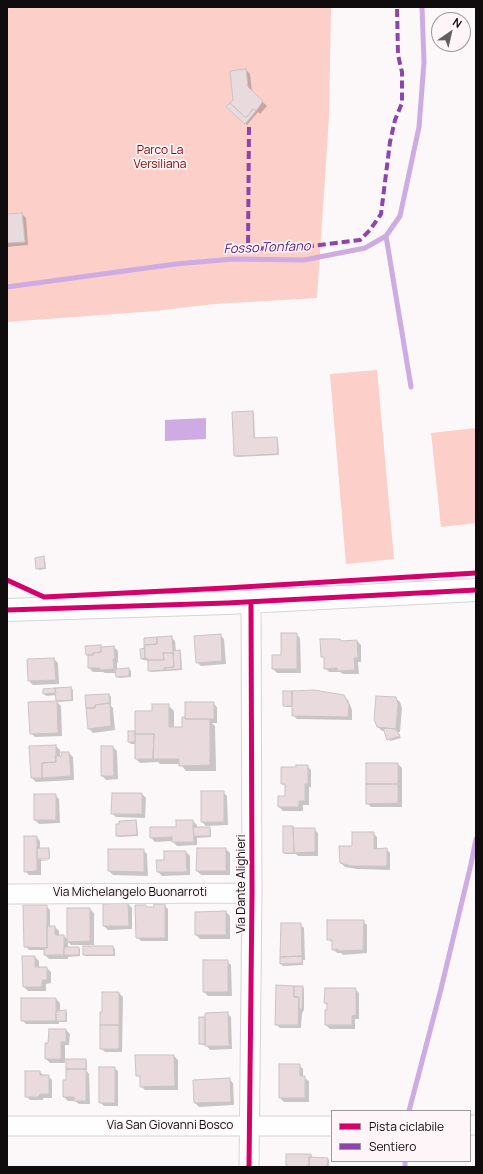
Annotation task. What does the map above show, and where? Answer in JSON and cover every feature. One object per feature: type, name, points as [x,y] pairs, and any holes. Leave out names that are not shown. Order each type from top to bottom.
[{"type":"street","points":[[7,610],[251,602],[476,590]]},
{"type":"street","name":"Via Dante Alighieri","points":[[248,1167],[252,893],[251,602]]},
{"type":"street","name":"Via Michelangelo Buonarroti","points":[[7,894],[252,893]]},
{"type":"street","name":"Via San Giovanni Bosco","points":[[7,1126],[331,1126]]},
{"type":"green space","name":"Parco La Versiliana","points":[[7,7],[331,7],[329,117],[317,298],[214,304],[155,311],[7,322]]},
{"type":"green space","points":[[377,370],[394,559],[346,564],[330,374]]},
{"type":"green space","points":[[476,428],[476,523],[441,527],[431,433]]},
{"type":"shaded area","points":[[206,418],[206,439],[165,441],[165,420]]},
{"type":"building","points":[[246,69],[248,87],[263,101],[256,111],[253,109],[246,118],[230,103],[233,100],[230,71]]},
{"type":"building","points":[[230,103],[246,118],[253,109],[256,111],[245,124],[226,107]]},
{"type":"building","points":[[22,213],[25,242],[7,243],[7,214]]},
{"type":"building","points":[[253,411],[254,438],[277,437],[278,454],[234,456],[232,412]]},
{"type":"building","points":[[44,556],[45,568],[36,569],[35,558]]},
{"type":"building","points":[[281,633],[297,633],[297,669],[272,669],[272,655],[281,655]]},
{"type":"building","points":[[221,634],[222,661],[196,663],[194,636]]},
{"type":"building","points":[[172,636],[173,653],[163,653],[164,660],[148,660],[145,658],[144,645],[157,644],[157,637]]},
{"type":"building","points":[[157,637],[157,644],[144,645],[144,638]]},
{"type":"building","points":[[320,639],[340,639],[341,641],[357,640],[358,658],[354,658],[355,670],[338,671],[337,668],[324,669],[324,657],[321,657]]},
{"type":"building","points":[[101,645],[101,652],[93,653],[93,655],[86,655],[85,646]]},
{"type":"building","points":[[114,646],[114,669],[100,670],[100,668],[88,668],[88,655],[101,652],[101,647]]},
{"type":"building","points":[[145,648],[145,658],[141,659],[140,649]]},
{"type":"building","points":[[180,650],[181,669],[165,670],[164,668],[174,667],[173,651]]},
{"type":"building","points":[[163,653],[173,653],[174,667],[164,668],[165,670],[148,671],[148,660],[164,660]]},
{"type":"building","points":[[54,658],[56,680],[28,681],[27,659]]},
{"type":"building","points":[[129,668],[129,676],[116,677],[115,669]]},
{"type":"building","points":[[71,687],[72,700],[56,701],[55,688]]},
{"type":"building","points":[[55,688],[56,693],[43,694],[43,689]]},
{"type":"building","points":[[314,690],[344,695],[349,705],[348,717],[292,716],[292,691]]},
{"type":"building","points":[[283,691],[292,691],[292,706],[283,706]]},
{"type":"building","points":[[109,694],[110,703],[95,705],[95,708],[86,708],[85,695]]},
{"type":"building","points":[[376,696],[396,697],[398,704],[396,729],[377,727],[374,719]]},
{"type":"building","points":[[57,701],[58,733],[30,734],[28,702]]},
{"type":"building","points":[[185,702],[214,702],[214,719],[185,719]]},
{"type":"building","points":[[110,703],[111,726],[88,729],[86,708],[95,708],[95,705]]},
{"type":"building","points":[[152,704],[169,704],[169,727],[182,727],[182,717],[185,717],[185,719],[210,719],[210,765],[179,766],[179,759],[153,759],[154,734],[135,734],[135,711],[152,711]]},
{"type":"building","points":[[383,728],[396,729],[400,736],[387,740]]},
{"type":"building","points":[[128,731],[135,731],[135,742],[128,742]]},
{"type":"building","points":[[135,734],[154,734],[153,759],[135,759]]},
{"type":"building","points":[[56,745],[56,762],[42,763],[42,778],[31,778],[29,746]]},
{"type":"building","points":[[101,746],[113,746],[114,776],[101,776]]},
{"type":"building","points":[[61,752],[69,752],[71,776],[42,778],[42,763],[56,762],[55,756],[62,756]]},
{"type":"building","points":[[366,763],[398,763],[398,784],[366,784]]},
{"type":"building","points":[[296,765],[308,765],[308,784],[305,784],[305,801],[299,801],[299,807],[278,807],[278,796],[285,796],[285,784],[281,784],[281,767],[296,767]]},
{"type":"building","points":[[366,784],[398,784],[398,803],[366,804]]},
{"type":"building","points":[[201,791],[224,791],[224,822],[201,822]]},
{"type":"building","points":[[112,793],[142,793],[142,814],[111,814]]},
{"type":"building","points":[[34,794],[56,794],[56,820],[34,820]]},
{"type":"building","points":[[136,820],[137,835],[116,836],[116,824],[119,824],[119,821]]},
{"type":"building","points":[[176,820],[193,820],[194,842],[172,842],[172,837],[150,838],[150,827],[176,827]]},
{"type":"building","points":[[283,826],[293,826],[294,853],[283,853]]},
{"type":"building","points":[[193,827],[210,827],[210,836],[194,836]]},
{"type":"building","points":[[293,828],[315,828],[315,852],[294,853]]},
{"type":"building","points":[[352,832],[374,832],[374,849],[387,848],[387,866],[352,866],[340,863],[339,846],[352,846]]},
{"type":"building","points":[[24,836],[37,836],[37,871],[24,872]]},
{"type":"building","points":[[37,848],[49,848],[49,859],[37,859]]},
{"type":"building","points":[[197,848],[226,848],[226,871],[196,871]]},
{"type":"building","points":[[108,849],[144,849],[144,872],[108,871]]},
{"type":"building","points":[[164,851],[186,851],[187,872],[157,872],[156,860],[164,860]]},
{"type":"building","points":[[128,903],[129,926],[103,926],[103,904]]},
{"type":"building","points":[[154,904],[165,904],[165,938],[136,938],[135,905],[154,907]]},
{"type":"building","points":[[23,905],[47,905],[47,948],[24,947]]},
{"type":"building","points":[[67,908],[90,908],[90,941],[67,942]]},
{"type":"building","points":[[226,911],[226,935],[195,935],[195,912]]},
{"type":"building","points":[[327,920],[364,920],[363,950],[332,950],[332,940],[327,940]]},
{"type":"building","points":[[281,923],[301,923],[302,956],[280,957]]},
{"type":"building","points":[[47,926],[55,926],[55,935],[64,935],[64,955],[44,955],[44,948],[47,948]]},
{"type":"building","points":[[83,946],[113,946],[114,955],[83,955]]},
{"type":"building","points":[[64,947],[79,947],[79,955],[64,955]]},
{"type":"building","points":[[22,956],[35,956],[35,967],[47,967],[47,980],[42,980],[42,987],[23,987]]},
{"type":"building","points":[[302,956],[302,963],[280,964],[280,957]]},
{"type":"building","points":[[203,960],[228,960],[228,992],[203,992]]},
{"type":"building","points":[[276,985],[294,986],[294,997],[299,997],[298,1025],[275,1025]]},
{"type":"building","points":[[294,986],[303,986],[302,1009],[299,1009],[299,997],[294,997]]},
{"type":"building","points":[[325,988],[356,988],[356,1015],[352,1016],[352,1025],[325,1025],[325,1010],[327,1010],[327,1003],[324,1003]]},
{"type":"building","points":[[102,992],[119,992],[119,1025],[100,1025],[100,1012],[102,1012]]},
{"type":"building","points":[[21,998],[56,998],[56,1021],[21,1021]]},
{"type":"building","points":[[66,1010],[66,1021],[56,1021],[56,1011]]},
{"type":"building","points":[[228,1012],[229,1046],[205,1046],[205,1013]]},
{"type":"building","points":[[199,1017],[205,1017],[205,1044],[199,1044]]},
{"type":"building","points":[[100,1025],[119,1025],[119,1049],[100,1049]]},
{"type":"building","points":[[49,1029],[66,1029],[66,1042],[61,1042],[61,1059],[45,1059],[45,1043],[48,1043]]},
{"type":"building","points":[[135,1055],[174,1055],[175,1086],[140,1087],[140,1076],[136,1076]]},
{"type":"building","points":[[66,1059],[86,1059],[86,1069],[66,1069]]},
{"type":"building","points":[[279,1064],[300,1064],[300,1076],[305,1076],[305,1098],[279,1098]]},
{"type":"building","points":[[99,1067],[115,1067],[115,1103],[99,1103]]},
{"type":"building","points":[[66,1069],[86,1069],[86,1101],[74,1101],[74,1097],[63,1097],[63,1080],[66,1080]]},
{"type":"building","points":[[25,1071],[40,1071],[40,1075],[49,1075],[49,1094],[40,1094],[39,1097],[25,1097]]},
{"type":"building","points":[[230,1078],[231,1102],[194,1103],[193,1080]]},
{"type":"building","points":[[286,1154],[311,1154],[311,1157],[309,1157],[309,1167],[286,1167]]},
{"type":"building","points":[[309,1157],[328,1158],[327,1167],[309,1167]]},
{"type":"waterway","name":"Fosso Tonfano","points":[[7,287],[176,264],[233,259],[304,260],[365,248],[386,236],[400,216],[419,127],[424,62],[422,7]]},
{"type":"waterway","points":[[386,236],[411,387]]},
{"type":"waterway","points":[[409,1110],[441,989],[476,839]]},
{"type":"waterway","points":[[405,1162],[405,1167]]},
{"type":"marked path","points":[[249,127],[248,249],[303,247],[360,240],[370,230],[381,214],[390,142],[395,120],[402,103],[402,72],[398,55],[397,7]]},
{"type":"cycle path","points":[[7,580],[44,597],[476,573]]},
{"type":"cycle path","points":[[7,610],[227,603],[476,590]]},
{"type":"cycle path","points":[[249,1167],[252,893],[251,602]]}]
